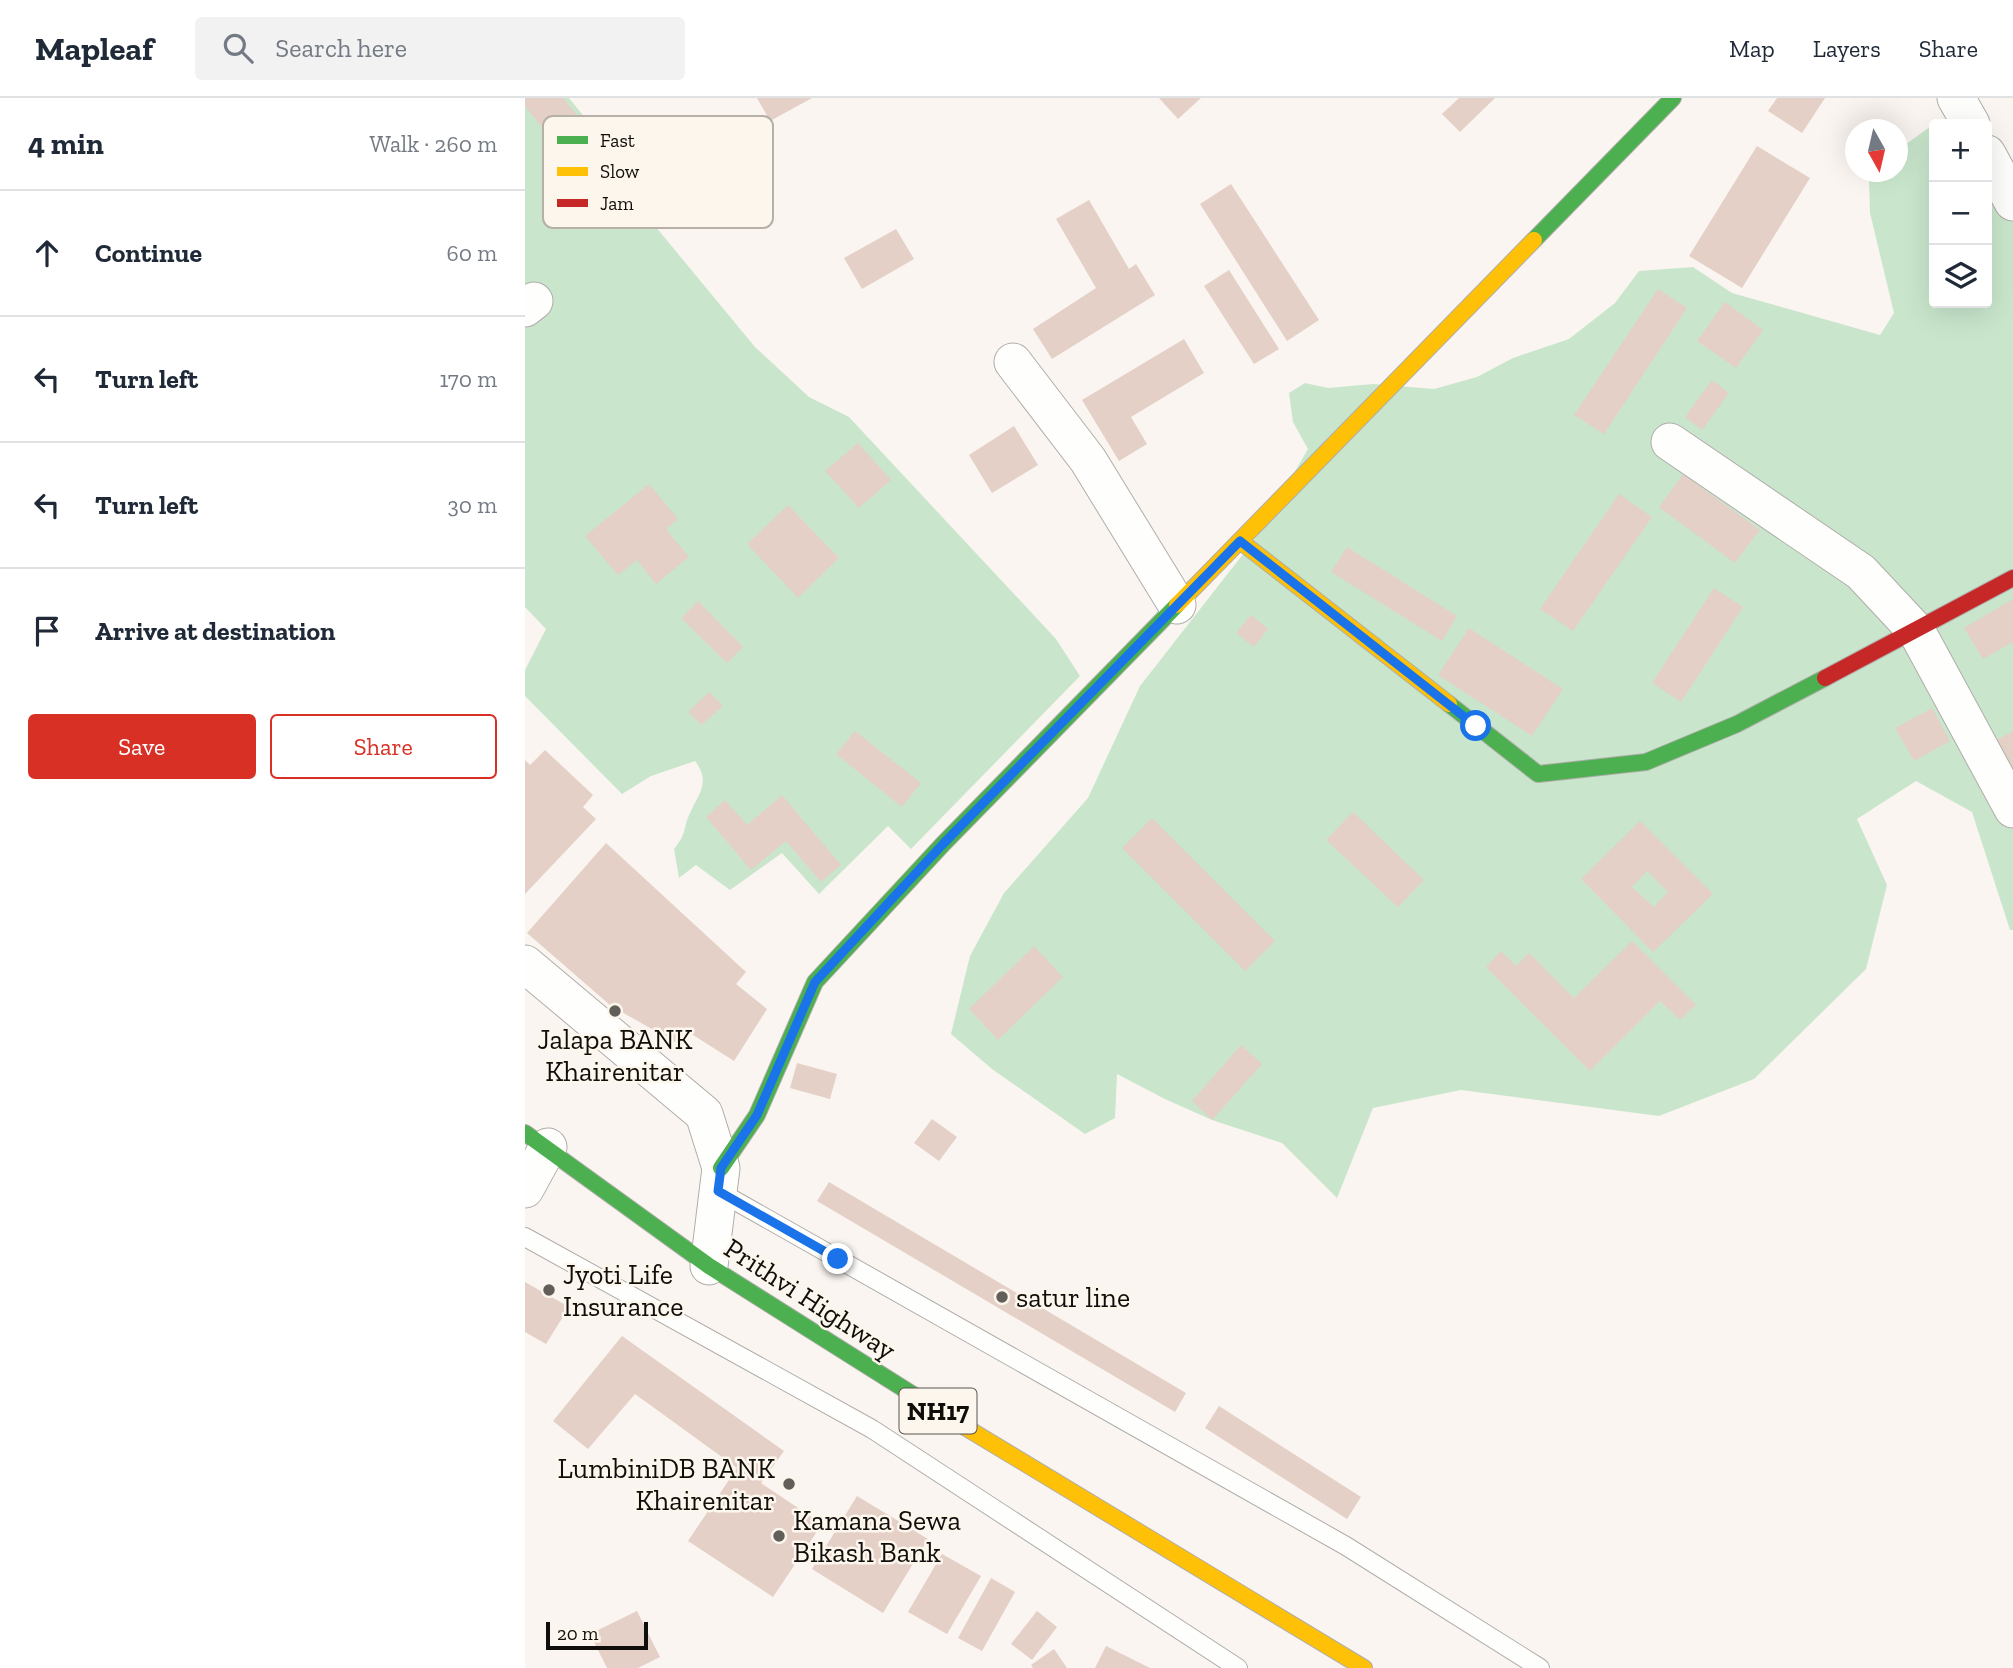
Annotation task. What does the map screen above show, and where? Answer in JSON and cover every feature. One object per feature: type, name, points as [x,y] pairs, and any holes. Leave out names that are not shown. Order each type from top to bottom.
[{"type":"main road","points":[[719,1180],[757,1115],[815,982],[943,844],[1673,98]]},
{"type":"main road","points":[[1240,541],[1538,774],[1646,761],[1737,724],[1917,632],[2013,578]]},
{"type":"main road","name":"Prithvi Highway","points":[[536,1140],[709,1266],[904,1390],[1364,1668]]},
{"type":"street","points":[[1956,98],[1968,119]]},
{"type":"street","points":[[1992,163],[2013,202]]},
{"type":"street","points":[[1013,362],[1088,460],[1177,605]]},
{"type":"street","points":[[1670,442],[1861,572],[1917,632],[2013,808]]},
{"type":"street","points":[[525,964],[704,1114],[719,1180],[709,1266]]},
{"type":"street","points":[[525,1189],[536,1140]]},
{"type":"lane","points":[[719,1180],[1346,1546],[1540,1668]]},
{"type":"lane","points":[[525,1237],[872,1429],[1238,1668]]},
{"type":"green space","points":[[525,98],[569,98],[584,116],[543,116],[543,228],[657,228],[755,347],[809,397],[849,417],[1056,639],[1080,676],[911,849],[888,826],[819,894],[782,853],[730,890],[696,865],[679,878],[674,849],[683,835],[703,781],[695,761],[651,776],[622,794],[525,696],[525,670],[546,629],[525,607]]},
{"type":"green space","points":[[1929,128],[1929,308],[1992,308],[1992,144],[2013,176],[2013,930],[2010,930],[1972,812],[1916,781],[1857,819],[1887,885],[1866,969],[1754,1079],[1659,1116],[1461,1090],[1373,1108],[1337,1198],[1282,1143],[1212,1120],[1117,1074],[1115,1118],[1085,1134],[992,1069],[951,1034],[970,956],[1004,893],[1088,798],[1140,686],[1258,535],[1308,449],[1293,422],[1289,393],[1305,383],[1328,388],[1373,384],[1434,389],[1477,377],[1513,358],[1569,339],[1615,303],[1639,271],[1693,267],[1732,293],[1880,335],[1894,313],[1870,213],[1869,182],[1908,182],[1908,143]]},
{"type":"building","points":[[525,98],[563,98],[578,116],[543,116],[543,128],[525,106]]},
{"type":"building","points":[[757,98],[812,98],[773,119],[773,116],[767,116]]},
{"type":"building","points":[[1159,98],[1201,98],[1178,119]]},
{"type":"building","points":[[1459,98],[1495,98],[1460,132],[1442,114]]},
{"type":"building","points":[[1777,98],[1825,98],[1802,133],[1768,111]]},
{"type":"building","points":[[1757,146],[1810,178],[1742,288],[1689,256]]},
{"type":"building","points":[[1231,184],[1319,320],[1287,341],[1200,204]]},
{"type":"building","points":[[1089,200],[1129,269],[1136,264],[1155,295],[1052,359],[1033,329],[1096,288],[1056,219]]},
{"type":"building","points":[[896,229],[914,259],[862,289],[844,258]]},
{"type":"building","points":[[1229,270],[1279,349],[1254,364],[1204,286]]},
{"type":"building","points":[[1658,289],[1687,308],[1604,434],[1574,415]]},
{"type":"building","points":[[1725,302],[1763,330],[1736,368],[1697,341]]},
{"type":"building","points":[[1184,339],[1204,373],[1131,417],[1147,444],[1119,461],[1082,400]]},
{"type":"building","points":[[1712,380],[1729,393],[1702,430],[1685,417]]},
{"type":"building","points":[[1014,426],[1038,465],[992,493],[969,455]]},
{"type":"building","points":[[858,443],[891,480],[859,508],[825,471]]},
{"type":"building","points":[[1683,474],[1760,530],[1735,563],[1659,507]]},
{"type":"building","points":[[649,484],[678,519],[666,529],[689,557],[656,584],[637,560],[618,575],[585,536]]},
{"type":"building","points":[[1619,494],[1652,517],[1573,631],[1540,609]]},
{"type":"building","points":[[788,505],[839,558],[798,598],[747,544]]},
{"type":"building","points":[[1347,547],[1457,616],[1442,641],[1331,572]]},
{"type":"building","points":[[1714,588],[1743,607],[1681,702],[1652,683]]},
{"type":"building","points":[[2013,599],[2013,642],[1983,659],[1964,628]]},
{"type":"building","points":[[698,601],[743,647],[727,663],[681,618]]},
{"type":"building","points":[[1251,615],[1268,629],[1254,647],[1236,633]]},
{"type":"building","points":[[1469,628],[1563,689],[1532,736],[1438,675]]},
{"type":"building","points":[[709,692],[723,706],[701,725],[688,712]]},
{"type":"building","points":[[1932,708],[1950,741],[1914,761],[1895,728]]},
{"type":"building","points":[[855,731],[921,783],[902,807],[836,754]]},
{"type":"building","points":[[2013,731],[2013,774],[1993,742]]},
{"type":"building","points":[[545,750],[593,795],[583,807],[596,819],[525,894],[525,760],[530,765]]},
{"type":"building","points":[[782,795],[841,865],[821,882],[786,841],[751,870],[706,817],[725,800],[747,825]]},
{"type":"building","points":[[1353,812],[1424,880],[1398,907],[1326,840]]},
{"type":"building","points":[[1152,818],[1275,941],[1245,971],[1122,848]]},
{"type":"building","points":[[1640,821],[1713,894],[1653,952],[1581,879]],"holes":[[[1647,871],[1668,892],[1654,907],[1632,887]]]},
{"type":"building","points":[[606,843],[746,972],[736,984],[767,1009],[734,1061],[690,1033],[682,1046],[611,1006],[527,933]]},
{"type":"building","points":[[1632,941],[1696,1005],[1680,1020],[1660,1001],[1590,1071],[1486,967],[1501,951],[1516,966],[1529,953],[1574,998]]},
{"type":"building","points":[[1034,946],[1063,977],[998,1040],[969,1009]]},
{"type":"building","points":[[1241,1045],[1262,1064],[1212,1120],[1192,1101]]},
{"type":"building","points":[[797,1063],[837,1074],[830,1099],[790,1088]]},
{"type":"building","points":[[932,1119],[957,1137],[939,1161],[914,1143]]},
{"type":"building","name":"satur line","points":[[829,1182],[1186,1393],[1175,1412],[817,1201]]},
{"type":"building","points":[[525,1282],[569,1307],[546,1344],[525,1332]]},
{"type":"building","points":[[622,1336],[784,1451],[761,1483],[822,1524],[773,1597],[688,1541],[737,1468],[635,1394],[588,1449],[553,1421]]},
{"type":"building","points":[[1219,1406],[1361,1497],[1347,1519],[1205,1428]]},
{"type":"building","points":[[857,1496],[928,1539],[883,1613],[812,1569]]},
{"type":"building","points":[[942,1554],[981,1576],[947,1634],[908,1612]]},
{"type":"building","points":[[991,1578],[1015,1592],[982,1651],[958,1638]]},
{"type":"building","points":[[637,1611],[660,1657],[638,1668],[607,1668],[590,1634]]},
{"type":"building","points":[[1037,1611],[1057,1627],[1032,1660],[1011,1644]]},
{"type":"building","points":[[1106,1646],[1150,1668],[1095,1668]]},
{"type":"building","points":[[1054,1649],[1067,1668],[1033,1668],[1031,1665]]},
{"type":"traffic: fast","points":[[1534,240],[1673,98]]},
{"type":"traffic: fast","points":[[721,1168],[757,1115],[815,982],[943,844],[1177,605]]},
{"type":"traffic: fast","points":[[1449,704],[1538,774],[1646,762],[1737,724],[1825,678]]},
{"type":"traffic: fast","points":[[525,1133],[709,1266],[950,1418]]},
{"type":"traffic: slow","points":[[1177,605],[1534,240]]},
{"type":"traffic: slow","points":[[1240,541],[1449,704]]},
{"type":"traffic: slow","points":[[950,1418],[1364,1668]]},
{"type":"traffic: jam","points":[[1825,678],[2013,578]]},
{"type":"place","name":"Jalapa BANK Khairenitar","points":[[615,1011]]},
{"type":"place","name":"Jyoti Life Insurance","points":[[549,1290]]},
{"type":"place","name":"satur line","points":[[1002,1297]]},
{"type":"place","name":"LumbiniDB BANK Khairenitar","points":[[789,1484]]},
{"type":"place","name":"Kamana Sewa Bikash Bank","points":[[779,1536]]},
{"type":"route","points":[[838,1259],[718,1191],[721,1168],[757,1115],[815,982],[943,844],[1240,541],[1476,726]]}]
